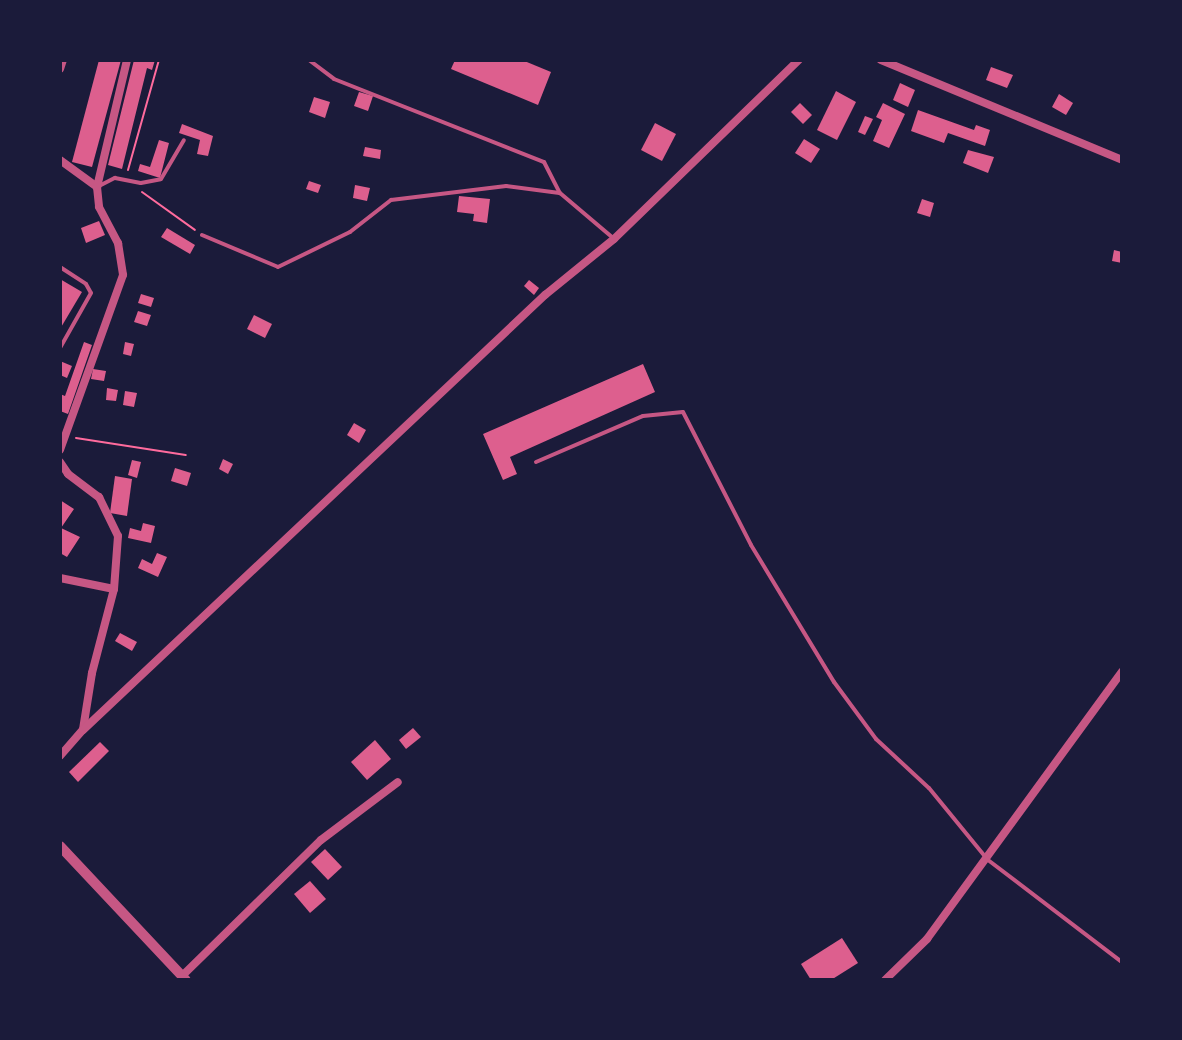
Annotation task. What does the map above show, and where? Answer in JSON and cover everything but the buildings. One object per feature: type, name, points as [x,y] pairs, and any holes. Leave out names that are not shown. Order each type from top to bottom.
[{"type":"street","points":[[60,69],[63,60]]},
{"type":"street","points":[[60,450],[123,275],[118,243],[99,207],[97,187],[127,60]]},
{"type":"street","points":[[60,756],[83,730],[545,295],[614,239],[799,60]]},
{"type":"street","points":[[881,60],[1122,160]]},
{"type":"street","points":[[60,160],[97,187]]},
{"type":"street","points":[[60,462],[68,474],[99,497],[118,536],[114,589],[92,673],[83,730]]},
{"type":"street","points":[[60,578],[114,589]]},
{"type":"street","points":[[885,980],[927,939],[988,860],[1122,672]]},
{"type":"street","points":[[60,846],[184,978],[321,840],[398,782]]},
{"type":"lane","points":[[309,60],[334,79],[544,162],[560,193],[614,239]]},
{"type":"lane","points":[[97,187],[115,178],[141,183],[161,179],[184,140]]},
{"type":"lane","points":[[202,235],[278,267],[350,232],[391,200],[506,186],[560,193]]},
{"type":"lane","points":[[60,267],[86,284],[91,293],[60,348]]},
{"type":"lane","points":[[536,462],[643,416],[683,412],[751,545],[834,682],[876,739],[929,788],[988,860],[1122,962]]},
{"type":"path","points":[[159,60],[125,180],[202,235]]},
{"type":"path","points":[[65,437],[186,455]]}]
